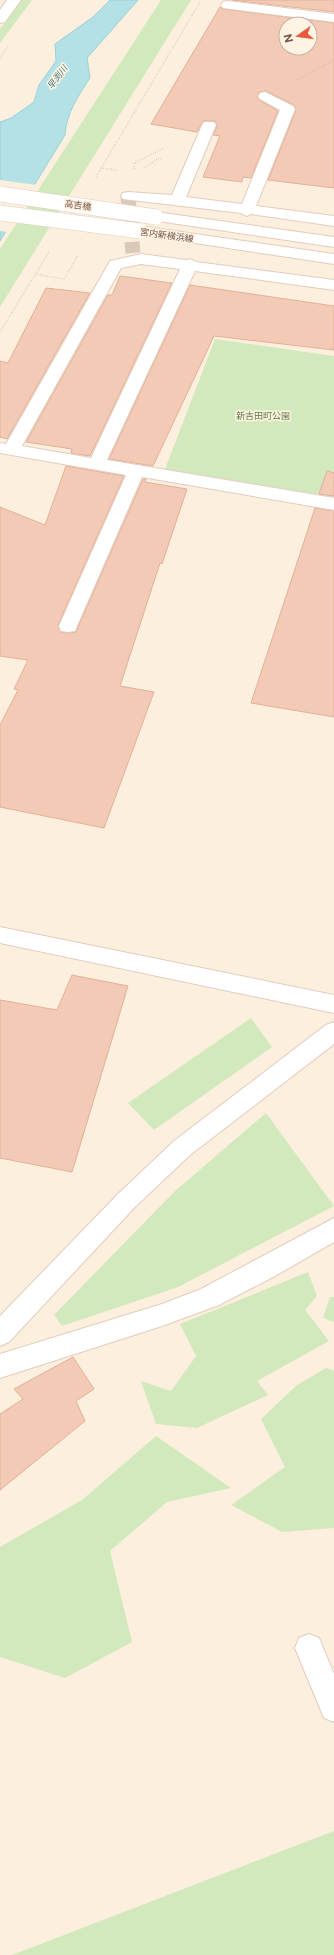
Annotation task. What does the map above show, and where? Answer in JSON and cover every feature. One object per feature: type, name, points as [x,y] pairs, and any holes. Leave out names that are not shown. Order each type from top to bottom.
[{"type":"street","points":[[0,19],[14,0]]},
{"type":"street","points":[[228,5],[334,18]]},
{"type":"street","points":[[247,211],[288,109],[265,96]]},
{"type":"street","points":[[177,200],[209,125]]},
{"type":"street","name":"高吉橋","points":[[0,194],[156,216]]},
{"type":"street","points":[[128,196],[177,200],[247,211],[334,221]]},
{"type":"street","name":"宮内新横浜線","points":[[0,213],[140,231],[334,259]]},
{"type":"street","name":"宮内新横浜線","points":[[156,216],[334,242]]},
{"type":"street","points":[[334,285],[137,256],[115,264],[6,449],[334,504]]},
{"type":"street","points":[[96,465],[190,264]]},
{"type":"street","points":[[68,626],[136,471]]},
{"type":"street","points":[[0,935],[334,1004]]},
{"type":"street","points":[[0,1334],[126,1201],[182,1148],[334,1031]]},
{"type":"street","points":[[0,1366],[162,1316],[210,1297],[334,1230]]},
{"type":"street","points":[[309,1648],[334,1708]]},
{"type":"path","points":[[101,168],[202,0]]},
{"type":"path","points":[[35,274],[64,279],[79,253]]},
{"type":"green space","points":[[21,0],[32,0],[0,43],[0,29]]},
{"type":"green space","points":[[161,0],[191,0],[0,307],[0,249]]},
{"type":"green space","name":"新吉田町公園","points":[[215,339],[334,356],[334,497],[165,469]]},
{"type":"green space","points":[[251,1018],[272,1047],[154,1130],[128,1103]]},
{"type":"green space","points":[[266,1113],[334,1206],[178,1287],[62,1326],[54,1315],[175,1191]]},
{"type":"green space","points":[[308,1272],[317,1296],[305,1310],[329,1341],[257,1381],[268,1395],[197,1428],[156,1424],[141,1381],[171,1391],[196,1356],[180,1324]]},
{"type":"green space","points":[[330,1297],[334,1297],[334,1322],[323,1318]]},
{"type":"green space","points":[[326,1368],[334,1371],[334,1528],[282,1532],[231,1505],[285,1467],[261,1419],[297,1385]]},
{"type":"green space","points":[[156,1436],[231,1488],[167,1502],[110,1551],[132,1642],[65,1678],[0,1657],[0,1547],[82,1500]]},
{"type":"green space","points":[[334,1831],[334,1955],[12,1955]]},
{"type":"water","name":"早渕川","points":[[110,0],[138,0],[87,58],[90,78],[70,112],[65,135],[0,241],[0,122],[11,118],[34,102],[39,85],[56,61],[55,44],[93,17]]},
{"type":"pier","points":[[0,180],[37,185],[8,232],[0,231]]},
{"type":"building","points":[[232,0],[334,0],[334,12]]},
{"type":"building","points":[[220,7],[223,9],[278,16],[278,56],[318,56],[318,21],[334,23],[334,188],[268,180],[296,110],[294,105],[266,91],[259,92],[257,97],[259,100],[278,111],[251,178],[243,177],[242,182],[203,177],[220,136],[213,135],[217,126],[215,121],[203,121],[197,132],[151,124]]},
{"type":"building","points":[[120,276],[172,283],[90,456],[71,453],[72,449],[26,442],[108,295],[112,295]]},
{"type":"building","points":[[190,285],[334,306],[334,350],[214,336],[153,466],[109,459]]},
{"type":"building","points":[[46,288],[90,293],[7,439],[0,437],[0,361],[8,363]]},
{"type":"building","points":[[66,466],[124,476],[58,625],[61,632],[76,632],[143,479],[146,479],[145,482],[187,489],[162,564],[160,563],[120,686],[154,692],[104,828],[0,807],[0,725],[18,690],[14,689],[28,660],[0,656],[0,507],[45,525]]},
{"type":"building","points":[[327,471],[334,473],[334,496],[319,494]]},
{"type":"building","points":[[315,508],[334,511],[334,717],[251,703]]},
{"type":"building","points":[[72,975],[128,986],[72,1172],[0,1158],[0,1000],[57,1010]]},
{"type":"building","points":[[73,1357],[94,1389],[76,1401],[85,1421],[0,1490],[0,1414],[23,1399],[14,1389]]},
{"type":"tunnel","points":[[128,196],[133,253]]}]
